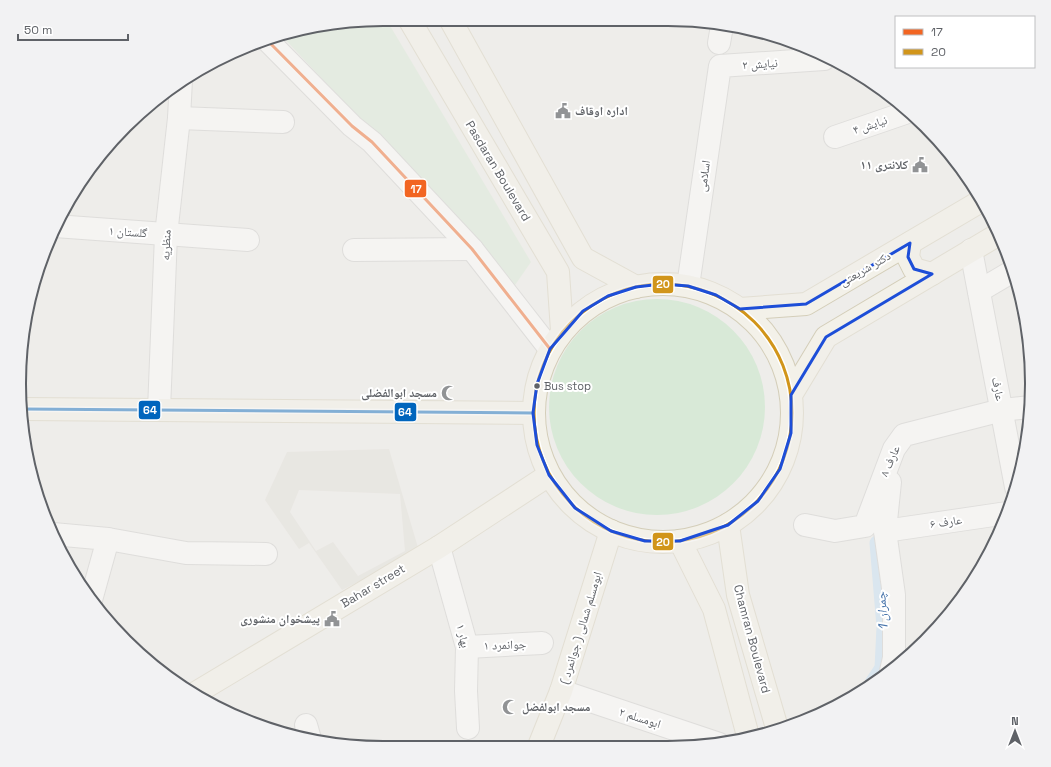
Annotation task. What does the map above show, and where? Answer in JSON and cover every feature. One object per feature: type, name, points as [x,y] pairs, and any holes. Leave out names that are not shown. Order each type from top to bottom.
[{"type":"main road","name":"Pasdaran Boulevard","points":[[413,26],[558,272],[562,331]]},
{"type":"main road","points":[[454,26],[583,258],[636,287]]},
{"type":"main road","name":"دکتر شریعتی","points":[[740,309],[806,304],[976,204]]},
{"type":"main road","points":[[792,395],[826,337],[994,237]]},
{"type":"main road","points":[[910,243],[908,257],[914,269],[932,274]]},
{"type":"main road","points":[[662,284],[688,286],[716,295],[740,309],[765,333],[782,362],[792,395],[791,433],[780,469],[758,501],[728,525],[705,535],[680,541],[645,541],[611,531],[575,508],[549,475],[537,445],[533,413],[537,384],[550,349],[562,331],[583,311],[602,300],[636,287],[662,284]]},
{"type":"main road","points":[[27,409],[533,413]]},
{"type":"main road","name":"Bahar street","points":[[200,690],[439,547],[549,475]]},
{"type":"main road","name":"Chamran Boulevard","points":[[728,525],[738,595],[777,724]]},
{"type":"main road","name":"ابومسلم شمالی ( جوانمرد )","points":[[541,741],[561,692],[611,531]]},
{"type":"main road","points":[[680,541],[714,609],[747,732]]},
{"type":"street","points":[[271,44],[352,126],[372,142],[472,249],[550,349]]},
{"type":"street","name":"نیایش ۲","points":[[720,66],[818,59]]},
{"type":"street","name":"اسلامی","points":[[688,286],[720,66]]},
{"type":"street","name":"منظریه","points":[[159,410],[166,235],[179,118],[181,89]]},
{"type":"street","name":"نیایش ۴","points":[[835,137],[902,114]]},
{"type":"street","points":[[179,118],[283,122]]},
{"type":"street","name":"گلستان ۱","points":[[62,227],[248,240]]},
{"type":"street","points":[[354,250],[472,249]]},
{"type":"street","name":"عارف","points":[[971,250],[1014,473]]},
{"type":"street","points":[[979,290],[1008,274]]},
{"type":"street","name":"عارف ۸","points":[[805,525],[835,531],[865,526],[894,449],[904,435],[1002,410],[1024,408]]},
{"type":"street","points":[[894,449],[885,531],[894,595],[897,657]]},
{"type":"street","name":"عارف ۶","points":[[885,531],[1000,514]]},
{"type":"street","points":[[60,535],[108,539],[186,553],[266,554]]},
{"type":"street","points":[[93,592],[108,539]]},
{"type":"street","name":"بهار ۱","points":[[439,547],[467,647],[466,692],[468,728]]},
{"type":"street","name":"جوانمرد ۱","points":[[467,647],[542,644]]},
{"type":"street","name":"ابومسلم ۲","points":[[561,692],[704,739]]},
{"type":"highlighted area","points":[[910,243],[908,257],[914,269],[932,274],[826,337],[791,395],[791,433],[780,469],[758,501],[728,525],[680,541],[645,541],[611,531],[575,508],[549,475],[537,445],[533,413],[537,384],[550,349],[583,311],[608,296],[636,287],[662,284],[688,286],[716,295],[740,309],[806,304]]},
{"type":"shaded area","points":[[389,449],[419,551],[342,590],[309,543],[299,549],[265,500],[287,452]],"holes":[[[299,490],[400,494],[405,551],[358,576],[333,542],[316,551],[290,512]]]},
{"type":"green space","points":[[390,26],[531,262],[515,285],[285,40],[337,29]]},
{"type":"green space","points":[[657,299],[678,301],[708,312],[733,331],[752,356],[763,386],[765,407],[763,428],[752,458],[733,483],[708,502],[678,513],[657,515],[636,513],[606,502],[581,483],[562,458],[551,428],[549,407],[551,386],[562,356],[581,331],[606,312],[636,301]]},
{"type":"waterway","name":"چمران 1","points":[[877,543],[884,627],[882,668],[880,670]]},
{"type":"transit line","name":"17","points":[[271,44],[352,126],[372,142],[472,249],[550,349]]},
{"type":"transit line","name":"20","points":[[663,284],[688,287],[724,299],[745,313],[763,331],[777,352],[782,364],[789,388],[792,413],[789,438],[777,474],[763,495],[745,513],[724,527],[712,532],[688,539],[663,542],[638,539],[602,527],[581,513],[563,495],[549,474],[544,462],[537,438],[534,413],[537,388],[549,352],[563,331],[581,313],[602,299],[614,294],[638,287],[663,284]]},
{"type":"transit line","name":"64","points":[[27,409],[533,413]]},
{"type":"place","name":"اداره اوقاف","points":[[563,111]]},
{"type":"place","name":"کلانتری ۱۱","points":[[920,165]]},
{"type":"place","name":"Bus stop","points":[[537,386]]},
{"type":"place","name":"مسجد ابوالفضلی","points":[[449,393]]},
{"type":"place","name":"پیشخوان منشوری","points":[[332,619]]},
{"type":"place","name":"مسجد ابولفضل","points":[[510,707]]}]
